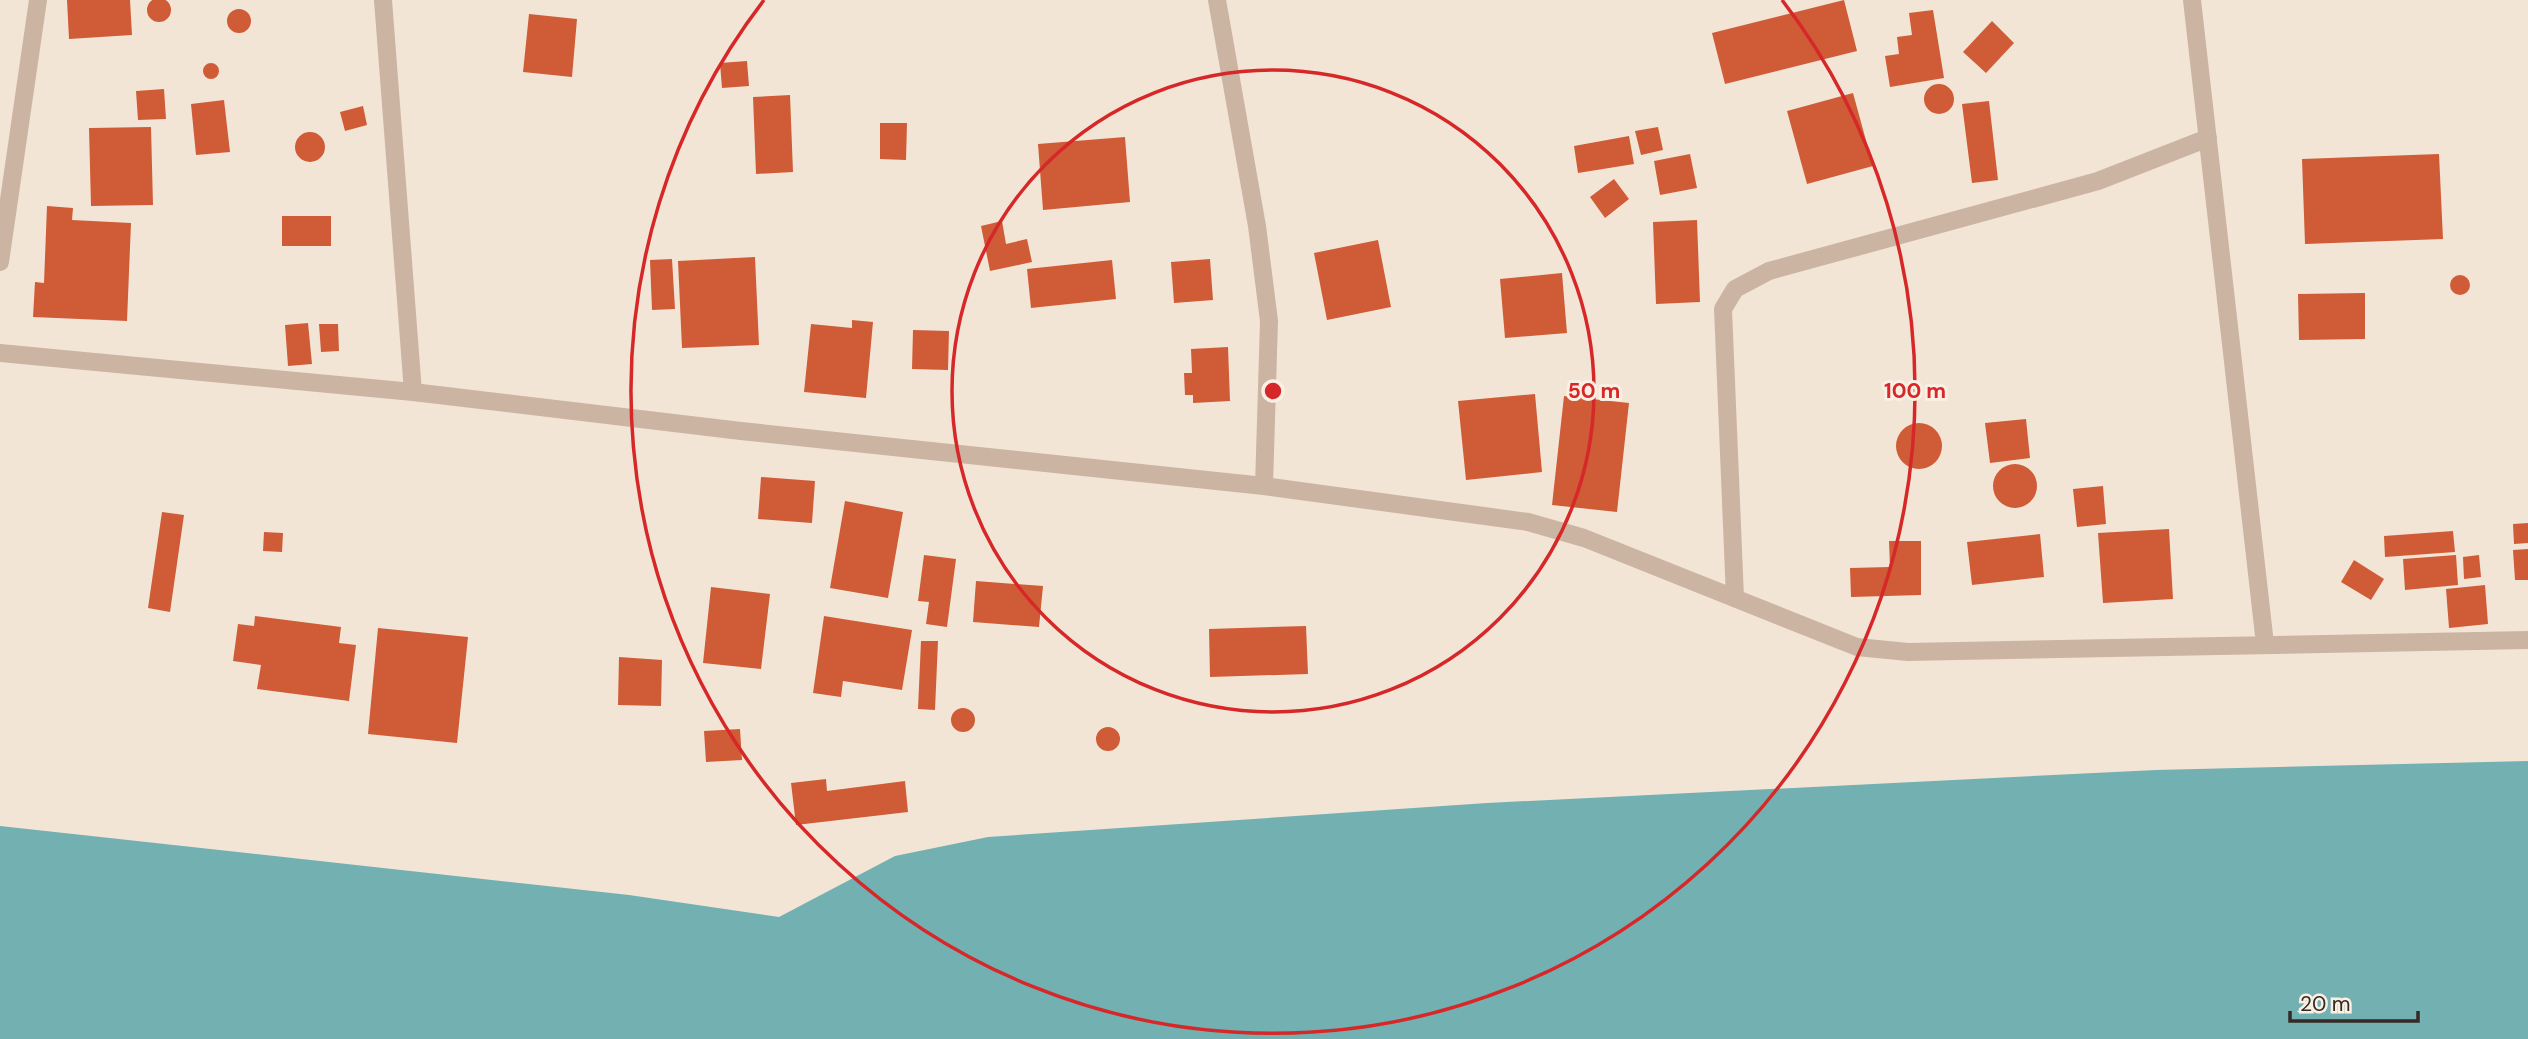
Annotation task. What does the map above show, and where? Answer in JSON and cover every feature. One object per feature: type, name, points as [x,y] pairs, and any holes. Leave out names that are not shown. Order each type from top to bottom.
[{"type":"street","points":[[0,262],[8,147],[38,0]]},
{"type":"street","points":[[383,0],[414,393]]},
{"type":"street","points":[[1217,0],[1257,226],[1269,321],[1264,486]]},
{"type":"street","points":[[2192,0],[2265,644]]},
{"type":"street","points":[[1735,598],[1723,309],[1735,289],[1769,271],[2098,181],[2208,138]]},
{"type":"street","points":[[0,353],[414,393],[741,431],[1264,486],[1528,522],[1584,538],[1857,647],[1895,651],[2528,640]]},
{"type":"water","points":[[2528,761],[2528,1039],[0,1039],[0,826],[629,895],[779,917],[895,856],[988,837],[1487,803],[2156,770]]},
{"type":"building","points":[[159,-2],[167,2],[171,10],[167,18],[159,22],[151,18],[147,10],[151,2]]},
{"type":"building","points":[[67,0],[130,0],[132,35],[69,39]]},
{"type":"building","points":[[1844,0],[1857,51],[1725,84],[1712,33]]},
{"type":"building","points":[[239,9],[247,13],[251,21],[247,29],[239,33],[231,29],[227,21],[231,13]]},
{"type":"building","points":[[1933,10],[1944,78],[1890,87],[1885,56],[1899,54],[1897,37],[1912,35],[1909,13]]},
{"type":"building","points":[[529,14],[577,19],[572,77],[523,72]]},
{"type":"building","points":[[1992,21],[2014,43],[1986,73],[1963,52]]},
{"type":"building","points":[[747,61],[749,86],[722,88],[720,63]]},
{"type":"building","points":[[208,63],[214,63],[219,71],[217,77],[208,79],[203,74],[203,68]]},
{"type":"building","points":[[1939,84],[1950,88],[1954,99],[1950,110],[1939,114],[1928,110],[1924,99],[1928,88]]},
{"type":"building","points":[[164,89],[166,119],[138,120],[136,91]]},
{"type":"building","points":[[1853,93],[1873,166],[1807,184],[1787,111]]},
{"type":"building","points":[[790,95],[793,172],[756,174],[753,97]]},
{"type":"building","points":[[224,100],[230,152],[196,155],[191,104]]},
{"type":"building","points":[[1989,101],[1998,180],[1972,183],[1962,104]]},
{"type":"building","points":[[363,106],[367,125],[345,131],[340,112]]},
{"type":"building","points":[[880,123],[907,123],[906,160],[880,159]]},
{"type":"building","points":[[151,127],[153,205],[91,206],[89,128]]},
{"type":"building","points":[[1658,127],[1663,150],[1641,155],[1635,131]]},
{"type":"building","points":[[310,132],[321,136],[325,147],[321,158],[310,162],[299,158],[295,147],[299,136]]},
{"type":"building","points":[[1629,136],[1634,164],[1578,173],[1574,146]]},
{"type":"building","points":[[1125,137],[1130,202],[1043,210],[1038,144]]},
{"type":"building","points":[[1690,154],[1697,188],[1660,195],[1654,161]]},
{"type":"building","points":[[2439,154],[2443,239],[2305,244],[2302,159]]},
{"type":"building","points":[[1614,179],[1629,199],[1605,218],[1590,197]]},
{"type":"building","points":[[47,206],[73,208],[72,220],[131,223],[127,321],[33,317],[35,282],[44,283]]},
{"type":"building","points":[[282,216],[331,216],[331,246],[282,246]]},
{"type":"building","points":[[1697,220],[1700,302],[1656,304],[1653,222]]},
{"type":"building","points":[[1002,221],[1006,244],[1027,239],[1032,262],[990,271],[981,226]]},
{"type":"building","points":[[1378,240],[1391,307],[1327,320],[1314,253]]},
{"type":"building","points":[[755,257],[759,345],[682,348],[678,261]]},
{"type":"building","points":[[672,259],[675,309],[652,310],[650,260]]},
{"type":"building","points":[[1210,259],[1213,300],[1174,303],[1171,262]]},
{"type":"building","points":[[1112,260],[1116,299],[1031,308],[1027,269]]},
{"type":"building","points":[[1562,273],[1567,333],[1505,338],[1500,279]]},
{"type":"building","points":[[2460,275],[2467,278],[2470,285],[2467,292],[2460,295],[2453,292],[2450,285],[2453,278]]},
{"type":"building","points":[[2365,293],[2365,339],[2299,340],[2298,294]]},
{"type":"building","points":[[852,320],[873,322],[866,398],[804,392],[811,324],[852,328]]},
{"type":"building","points":[[308,323],[312,364],[288,366],[285,325]]},
{"type":"building","points":[[319,324],[338,324],[339,351],[321,352]]},
{"type":"building","points":[[913,330],[949,331],[948,370],[912,369]]},
{"type":"building","points":[[1228,347],[1230,401],[1193,403],[1193,395],[1185,395],[1184,373],[1192,373],[1191,349]]},
{"type":"building","points":[[1535,394],[1542,472],[1466,480],[1458,401]]},
{"type":"building","points":[[1564,396],[1629,403],[1617,512],[1552,505]]},
{"type":"building","points":[[2026,419],[2030,458],[1990,463],[1985,423]]},
{"type":"building","points":[[1919,423],[1935,430],[1942,446],[1935,462],[1919,469],[1903,462],[1896,446],[1903,430]]},
{"type":"building","points":[[2015,464],[2030,471],[2037,486],[2030,501],[2015,508],[2000,501],[1993,486],[2000,471]]},
{"type":"building","points":[[761,477],[815,481],[812,523],[758,519]]},
{"type":"building","points":[[2103,486],[2106,524],[2077,527],[2073,489]]},
{"type":"building","points":[[845,501],[903,512],[888,598],[830,588]]},
{"type":"building","points":[[162,512],[184,515],[170,612],[148,608]]},
{"type":"building","points":[[2528,523],[2528,543],[2514,544],[2513,524]]},
{"type":"building","points":[[2169,529],[2173,599],[2103,603],[2098,533]]},
{"type":"building","points":[[2453,531],[2455,552],[2385,557],[2384,536]]},
{"type":"building","points":[[264,532],[283,533],[282,552],[263,551]]},
{"type":"building","points":[[2040,534],[2044,577],[1972,585],[1967,542]]},
{"type":"building","points":[[1889,541],[1921,541],[1921,595],[1851,597],[1850,568],[1890,567]]},
{"type":"building","points":[[2528,549],[2528,580],[2515,580],[2513,550]]},
{"type":"building","points":[[924,555],[956,559],[947,627],[926,624],[929,602],[918,601]]},
{"type":"building","points":[[2456,555],[2458,585],[2405,590],[2403,559]]},
{"type":"building","points":[[2479,555],[2481,577],[2464,579],[2463,557]]},
{"type":"building","points":[[2354,560],[2384,579],[2371,600],[2341,582]]},
{"type":"building","points":[[976,581],[1043,586],[1039,627],[973,622]]},
{"type":"building","points":[[2485,585],[2488,624],[2449,628],[2446,589]]},
{"type":"building","points":[[711,587],[770,594],[761,669],[703,663]]},
{"type":"building","points":[[255,616],[341,627],[339,643],[356,645],[349,701],[257,689],[261,665],[233,661],[238,624],[254,626]]},
{"type":"building","points":[[824,616],[912,630],[902,690],[843,681],[841,697],[813,693]]},
{"type":"building","points":[[1306,626],[1308,674],[1210,677],[1209,629]]},
{"type":"building","points":[[378,628],[468,637],[457,743],[368,734]]},
{"type":"building","points":[[921,641],[938,641],[935,710],[918,709]]},
{"type":"building","points":[[619,657],[662,660],[661,706],[618,705]]},
{"type":"building","points":[[963,708],[971,712],[975,720],[971,728],[963,732],[955,728],[951,720],[955,712]]},
{"type":"building","points":[[1108,727],[1116,731],[1120,739],[1116,747],[1108,751],[1100,747],[1096,739],[1100,731]]},
{"type":"building","points":[[740,729],[742,760],[706,762],[704,731]]},
{"type":"building","points":[[826,779],[827,791],[905,781],[908,812],[796,825],[791,783]]}]
